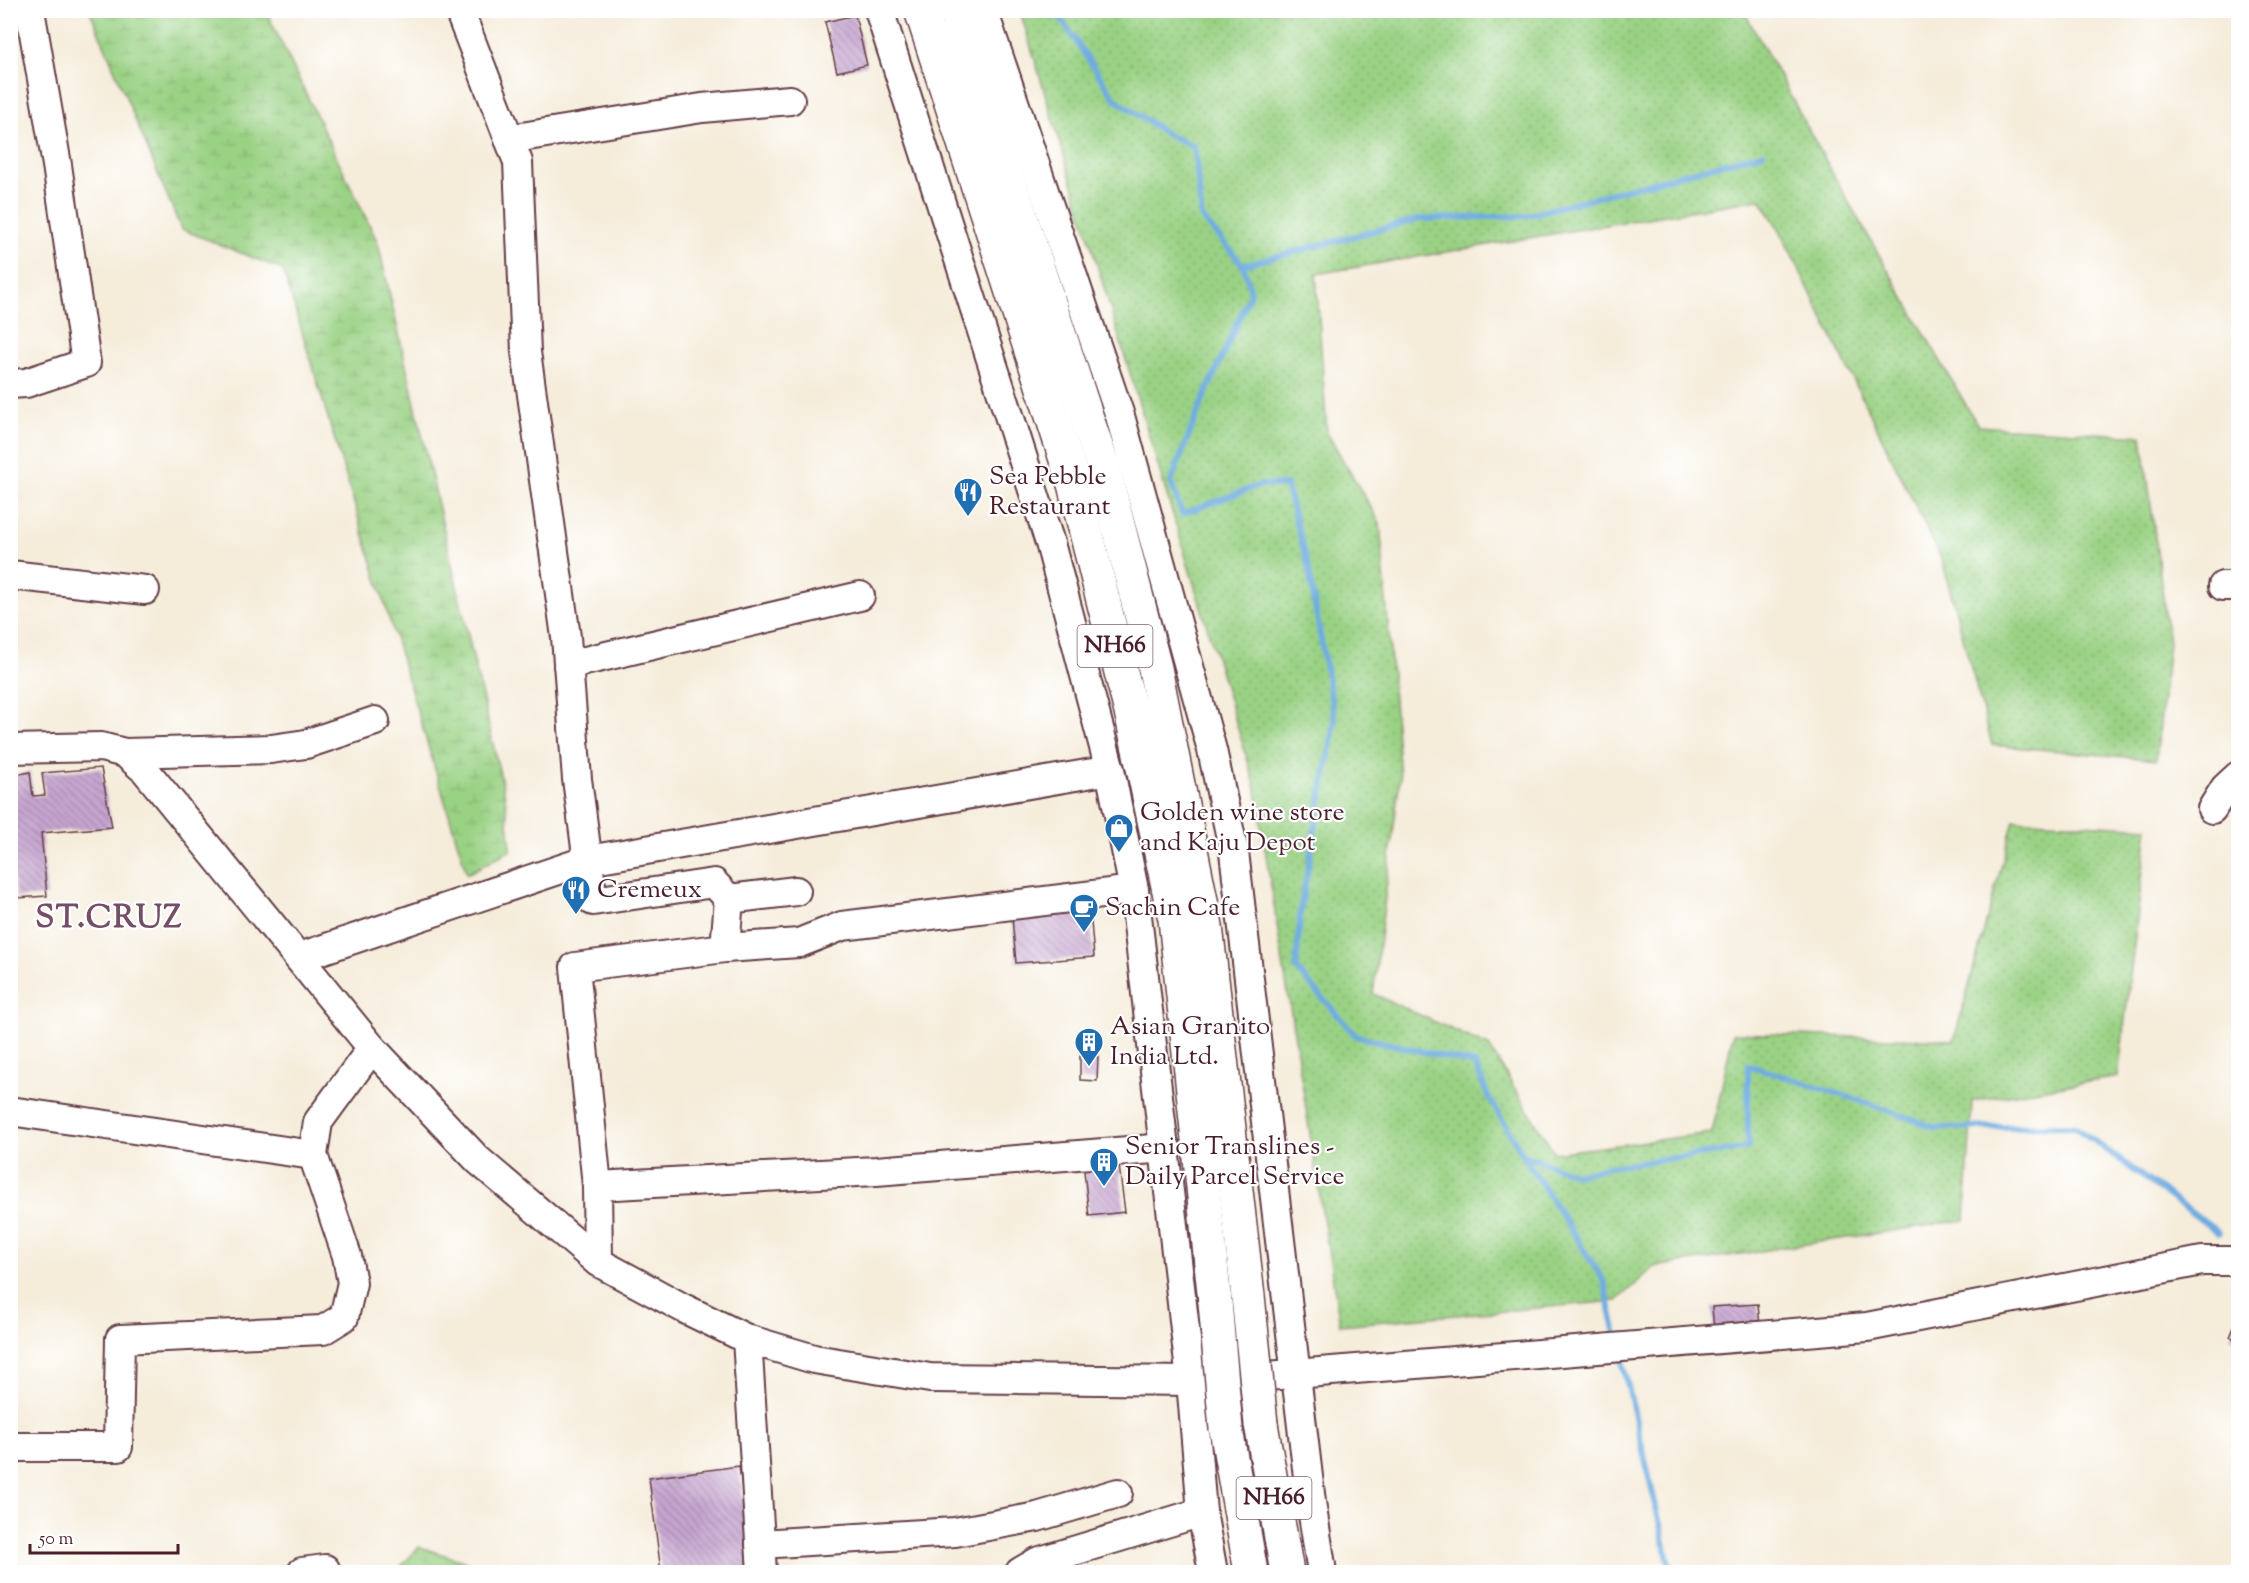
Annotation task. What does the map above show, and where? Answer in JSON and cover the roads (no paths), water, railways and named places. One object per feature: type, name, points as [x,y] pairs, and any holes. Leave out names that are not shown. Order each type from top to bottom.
[{"type":"highway","name":"NH66","points":[[921,10],[1074,484],[1132,716],[1175,919],[1226,1429],[1251,1572]]},
{"type":"highway","name":"NH66","points":[[956,10],[967,53],[1103,467],[1155,668],[1206,926],[1261,1424],[1287,1572]]},
{"type":"street","points":[[10,384],[26,383],[86,363],[57,165],[30,10]]},
{"type":"street","points":[[459,10],[518,162],[526,352],[568,666],[577,779],[593,901],[714,883],[729,899],[725,948]]},
{"type":"street","points":[[879,10],[1050,543],[1110,770],[1134,890],[1166,1148],[1191,1381],[1202,1512],[1214,1572]]},
{"type":"street","points":[[983,10],[1120,416],[1212,750],[1234,852],[1295,1374],[1322,1572]]},
{"type":"street","points":[[509,139],[702,108],[790,100]]},
{"type":"street","points":[[10,575],[145,590]]},
{"type":"street","points":[[568,666],[860,596]]},
{"type":"street","points":[[10,749],[101,747],[125,753],[271,749],[306,744],[375,721]]},
{"type":"street","points":[[125,753],[145,770],[372,1048],[478,1160],[598,1262],[683,1308],[747,1339],[814,1359],[930,1378],[1191,1381],[1295,1374],[1867,1327],[2202,1261],[2238,1261]]},
{"type":"street","points":[[300,957],[588,860],[1110,770]]},
{"type":"street","points":[[2212,809],[2225,788],[2238,776]]},
{"type":"street","points":[[598,1262],[597,1186],[575,967],[725,948],[799,943],[842,926],[1134,890]]},
{"type":"street","points":[[729,899],[796,891]]},
{"type":"street","points":[[10,1447],[118,1447],[120,1339],[323,1330],[344,1317],[352,1283],[349,1265],[312,1155],[318,1122],[372,1048]]},
{"type":"street","points":[[10,1111],[312,1155]]},
{"type":"street","points":[[597,1186],[876,1171],[1166,1148]]},
{"type":"street","points":[[747,1339],[762,1572]]},
{"type":"street","points":[[760,1544],[956,1532],[1037,1517],[1118,1493]]},
{"type":"street","points":[[1020,1572],[1037,1562],[1202,1512]]},
{"type":"waterway","points":[[1055,10],[1115,99],[1168,135],[1194,146],[1202,218],[1243,265],[1251,292],[1199,409],[1171,482],[1182,514],[1260,485],[1286,485],[1308,565],[1335,721],[1301,906],[1296,968],[1356,1036],[1475,1064],[1487,1094],[1523,1155],[1604,1281],[1617,1339]]},
{"type":"waterway","points":[[1243,265],[1420,219],[1525,216],[1763,153]]},
{"type":"waterway","points":[[1523,1155],[1577,1175],[1608,1167],[1748,1148],[1748,1065],[1936,1128],[2074,1126],[2219,1233]]},
{"type":"waterway","points":[[1621,1356],[1671,1572]]},
{"type":"place","name":"Sea Pebble Restaurant","points":[[968,518]]},
{"type":"place","name":"Golden wine store and Kaju Depot","points":[[1119,854]]},
{"type":"place","name":"Cremeux","points":[[576,916]]},
{"type":"place","name":"Sachin Cafe","points":[[1084,934]]},
{"type":"place","name":"Asian Granito India Ltd.","points":[[1089,1068]]},
{"type":"place","name":"Senior Translines - Daily Parcel Service","points":[[1104,1188]]},
{"type":"district","name":"ST.CRUZ","points":[[109,919]]}]
